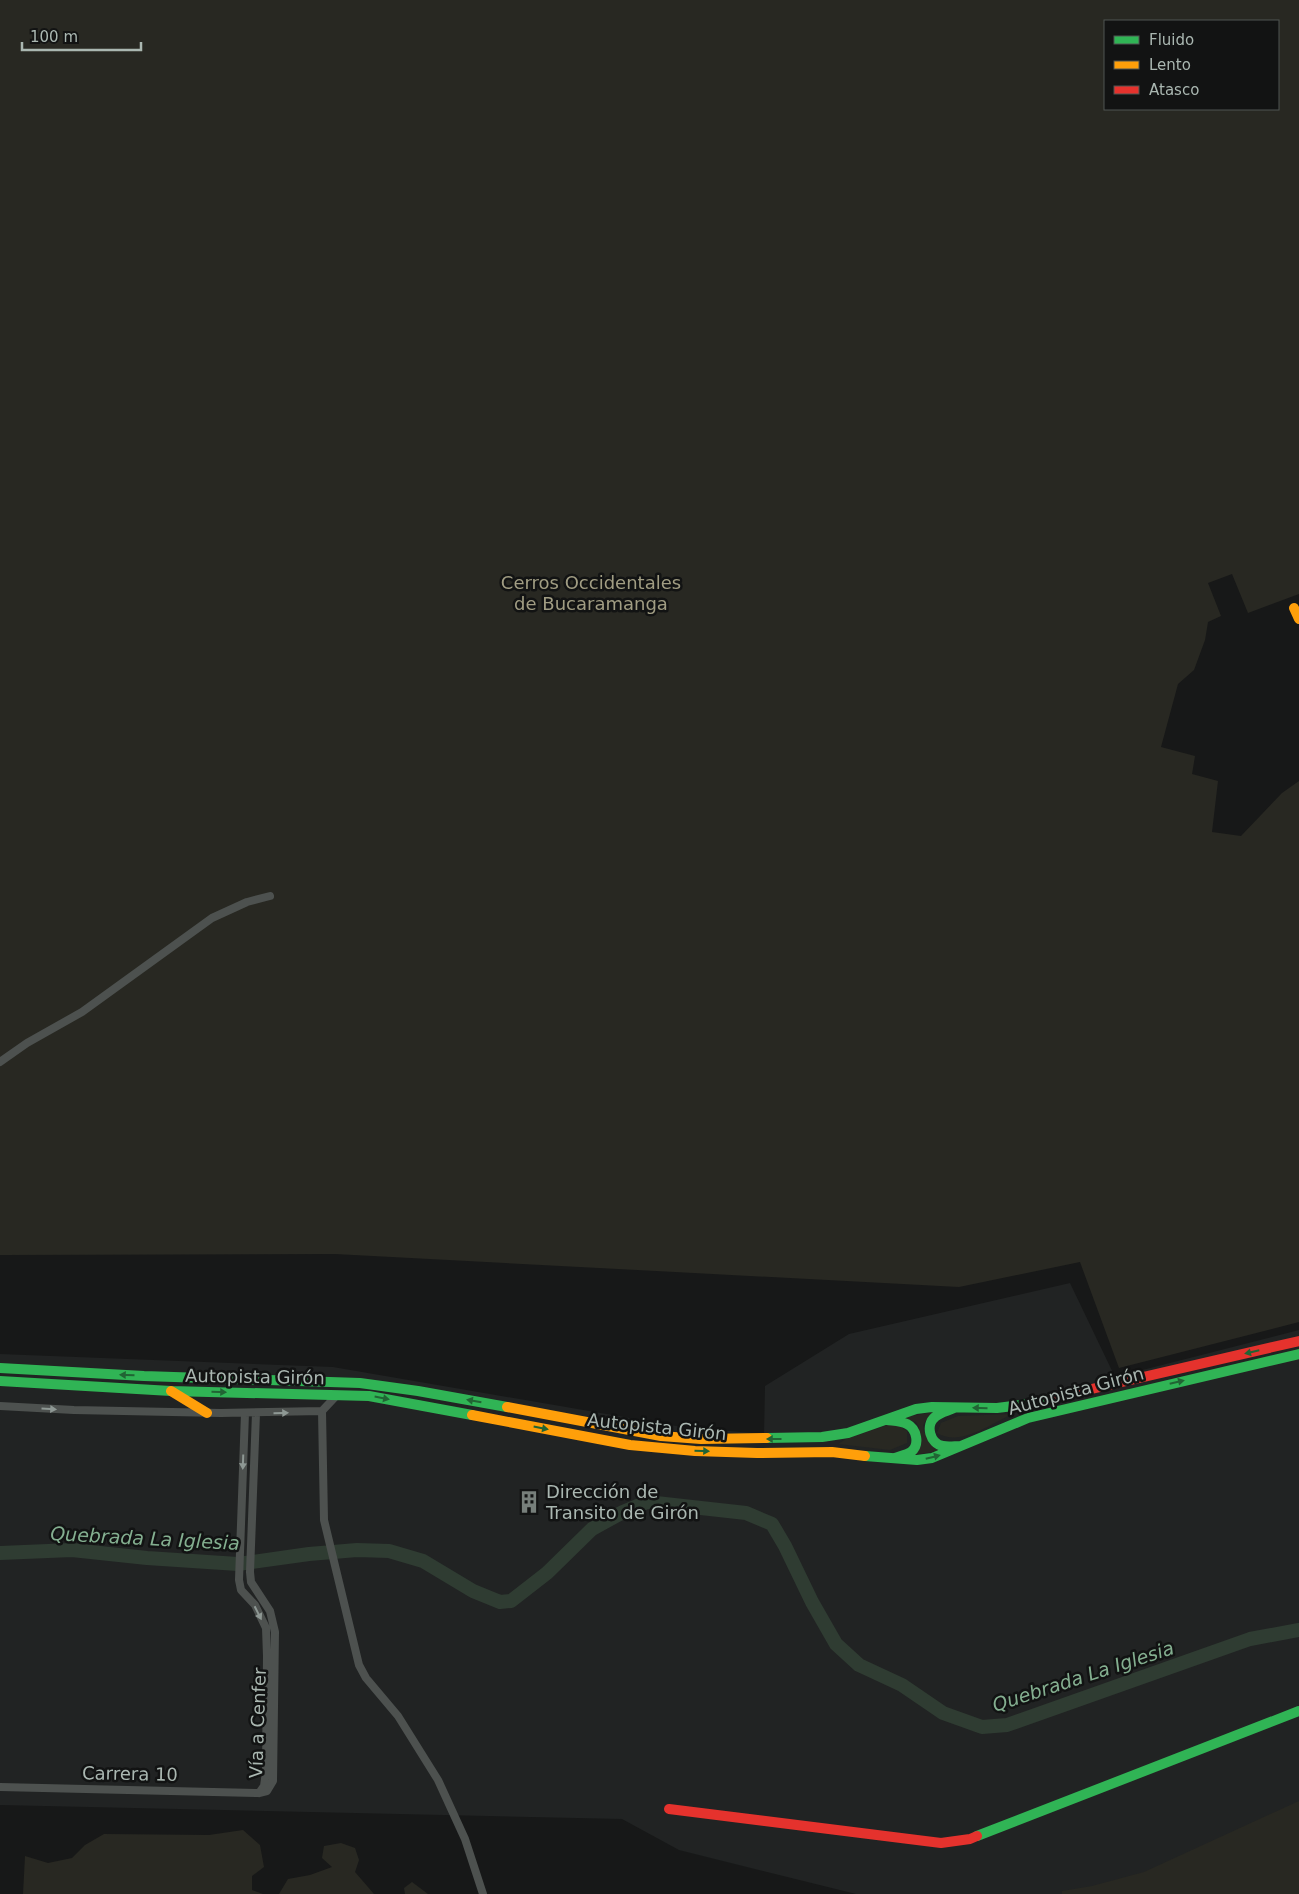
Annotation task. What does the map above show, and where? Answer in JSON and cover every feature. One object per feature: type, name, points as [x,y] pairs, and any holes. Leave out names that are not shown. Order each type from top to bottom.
[{"type":"main road","points":[[1294,608],[1299,619]]},
{"type":"main road","name":"Autopista Girón","points":[[0,1368],[144,1376],[360,1383],[418,1391],[661,1436],[701,1439],[822,1437],[848,1433],[916,1409],[932,1407],[997,1408],[1029,1404],[1299,1341]]},
{"type":"main road","name":"Autopista Girón","points":[[0,1381],[171,1391],[369,1396],[630,1445],[695,1451],[757,1453],[832,1452],[917,1460],[932,1458],[964,1446],[1028,1418],[1299,1354]]},
{"type":"main road","points":[[171,1391],[207,1413]]},
{"type":"main road","points":[[957,1407],[935,1418],[930,1432],[938,1444],[944,1446],[964,1446]]},
{"type":"main road","points":[[885,1420],[906,1423],[915,1432],[916,1442],[914,1449],[895,1459]]},
{"type":"main road","points":[[669,1809],[941,1843],[970,1839],[1299,1712]]},
{"type":"street","points":[[0,1062],[27,1043],[82,1012],[212,918],[247,902],[270,896]]},
{"type":"street","points":[[337,1395],[322,1411],[324,1520],[359,1664],[366,1678],[398,1716],[438,1780],[465,1839],[483,1894]]},
{"type":"street","points":[[0,1406],[207,1413],[322,1411]]},
{"type":"street","name":"Vía a Cenfer","points":[[244,1413],[238,1570],[241,1590],[255,1605],[266,1628],[268,1656],[266,1772],[264,1786],[259,1793]]},
{"type":"street","name":"Vía a Cenfer","points":[[256,1413],[250,1572],[252,1582],[270,1611],[275,1632],[273,1781],[267,1791],[259,1793]]},
{"type":"street","name":"Carrera 10","points":[[0,1787],[259,1793]]},
{"type":"shaded area","points":[[1070,1283],[1115,1377],[1299,1330],[1299,1833],[1118,1894],[856,1894],[679,1850],[622,1819],[0,1805],[0,1354],[333,1367],[682,1427],[764,1434],[765,1386],[849,1334]]},
{"type":"green space","name":"Cerros Occidentales de Bucaramanga","points":[[0,0],[1299,0],[1299,594],[1248,613],[1232,574],[1208,583],[1221,616],[1208,622],[1205,640],[1194,670],[1178,684],[1161,747],[1195,756],[1192,774],[1218,781],[1212,832],[1241,836],[1282,793],[1299,781],[1299,1322],[1119,1368],[1080,1262],[959,1287],[335,1254],[0,1255]]},
{"type":"green space","points":[[938,1411],[927,1419],[923,1425],[924,1432],[943,1450],[914,1455],[919,1427],[916,1422],[901,1418]]},
{"type":"green space","points":[[1012,1414],[965,1436],[946,1437],[937,1433],[941,1423],[958,1416]]},
{"type":"green space","points":[[894,1423],[907,1431],[907,1443],[890,1450],[838,1444],[846,1439]]},
{"type":"green space","points":[[1299,1801],[1299,1894],[1062,1894],[1062,1891],[1092,1886],[1144,1872]]},
{"type":"green space","points":[[243,1830],[260,1845],[264,1867],[252,1876],[252,1890],[263,1894],[23,1894],[25,1856],[48,1863],[72,1858],[85,1845],[104,1834],[209,1835]]},
{"type":"green space","points":[[341,1843],[355,1848],[359,1860],[355,1872],[374,1894],[279,1894],[288,1879],[310,1875],[332,1867],[322,1858],[324,1846]]},
{"type":"green space","points":[[412,1882],[428,1894],[405,1894],[404,1888]]},
{"type":"waterway","name":"Quebrada La Iglesia","points":[[0,1553],[72,1550],[147,1558],[238,1564],[309,1554],[357,1550],[389,1551],[423,1561],[473,1591],[500,1602],[511,1601],[547,1573],[592,1529],[623,1512],[647,1502],[746,1513],[772,1524],[836,1644],[859,1665],[902,1685],[943,1713],[982,1727],[1007,1725],[1250,1639],[1299,1630]]},
{"type":"traffic: fast","points":[[865,1456],[917,1460],[932,1458],[1028,1418],[1299,1354]]},
{"type":"traffic: fast","points":[[0,1368],[144,1376],[360,1383],[507,1407]]},
{"type":"traffic: fast","points":[[0,1381],[171,1391],[369,1396],[472,1415]]},
{"type":"traffic: fast","points":[[767,1438],[822,1437],[848,1433],[916,1409],[932,1407],[997,1408],[1029,1404],[1057,1397]]},
{"type":"traffic: fast","points":[[954,1408],[932,1420],[930,1434],[939,1445],[960,1446]]},
{"type":"traffic: fast","points":[[887,1420],[907,1424],[913,1430],[916,1437],[914,1449],[905,1455],[895,1458]]},
{"type":"traffic: fast","points":[[977,1836],[1299,1711]]},
{"type":"traffic: slow","points":[[1294,608],[1299,619]]},
{"type":"traffic: slow","points":[[171,1391],[207,1413]]},
{"type":"traffic: slow","points":[[507,1407],[661,1436],[701,1439],[767,1438]]},
{"type":"traffic: slow","points":[[472,1415],[630,1445],[695,1451],[757,1453],[832,1452],[865,1456]]},
{"type":"traffic: jam","points":[[1057,1397],[1299,1341]]},
{"type":"traffic: jam","points":[[669,1809],[941,1843],[970,1839],[977,1836]]},
{"type":"place","name":"Dirección de Transito de Girón","points":[[529,1502]]}]
